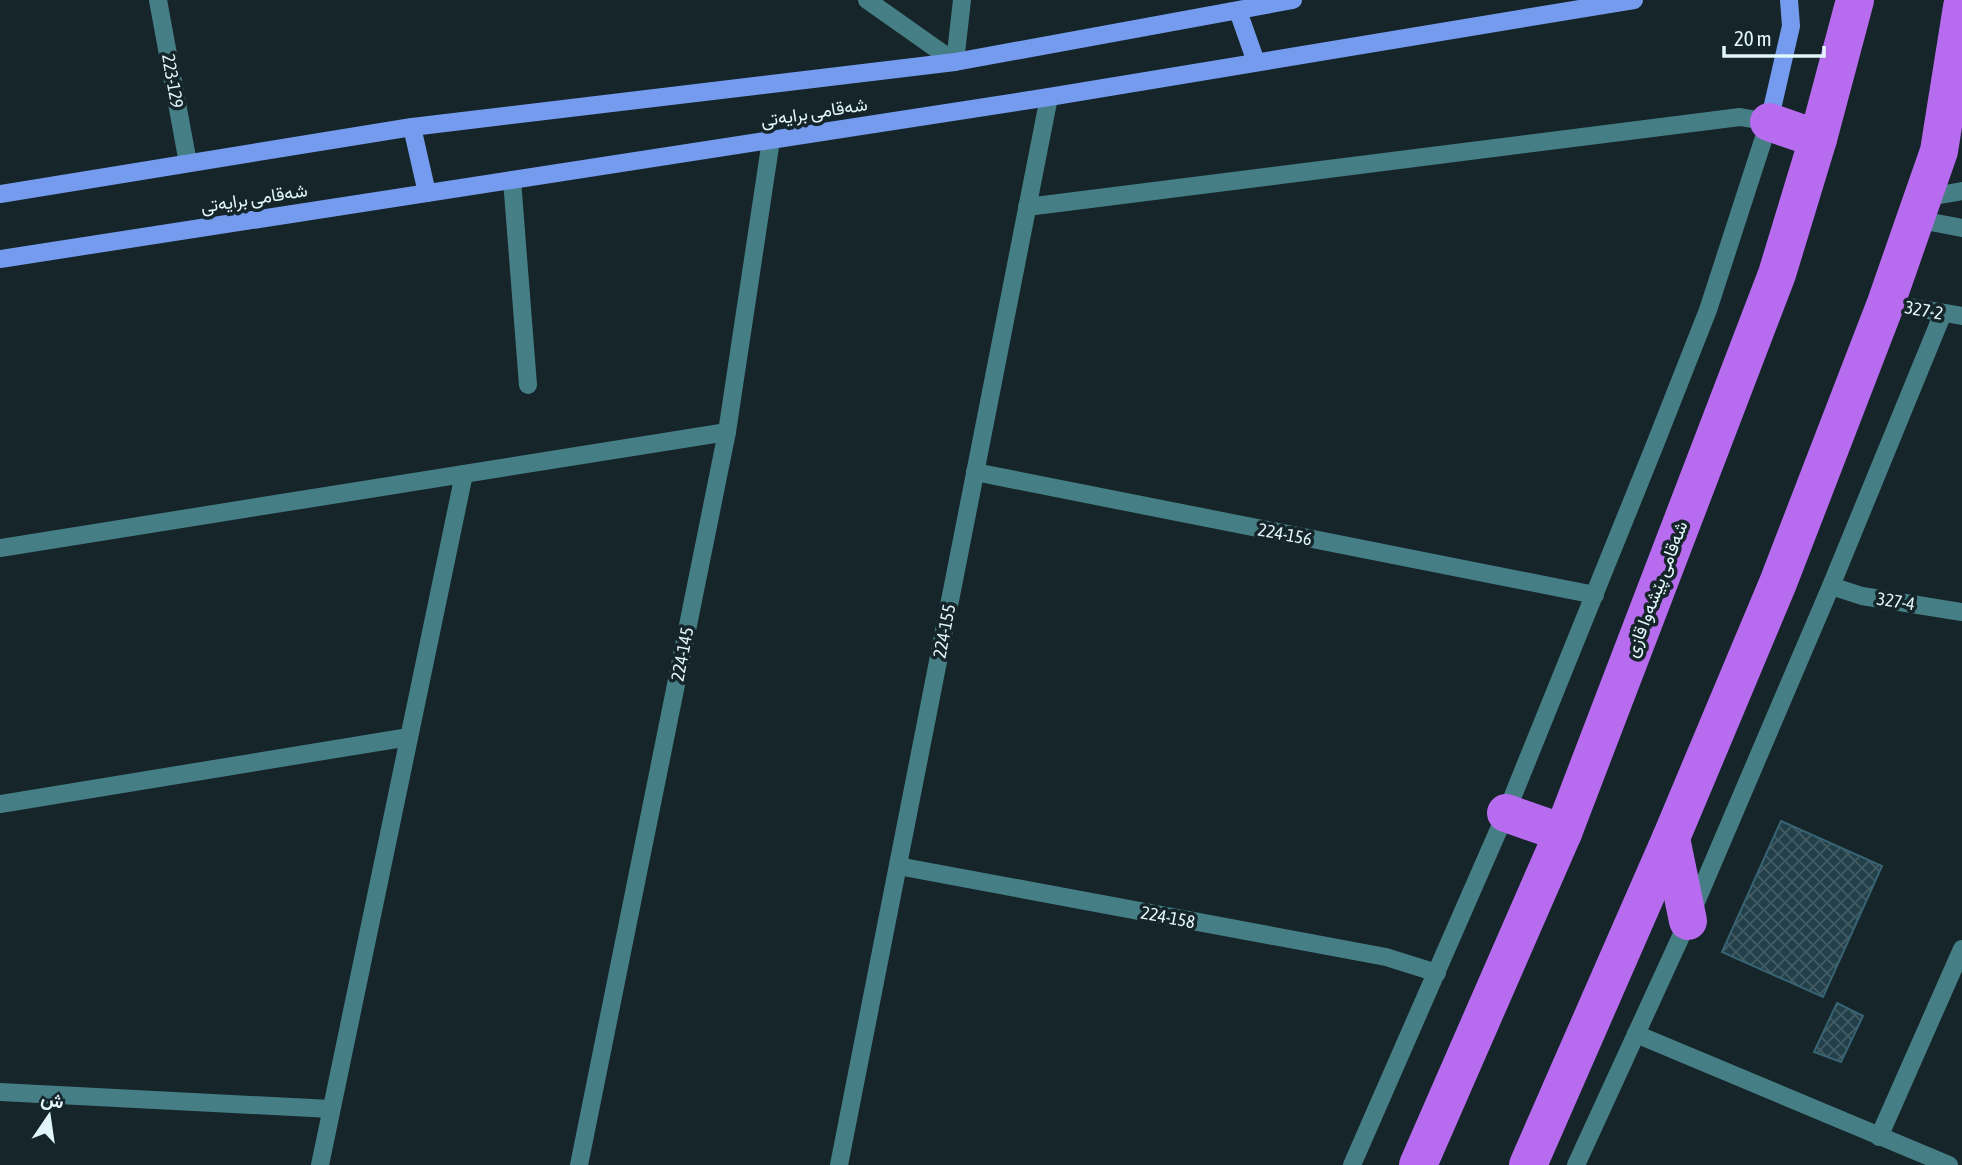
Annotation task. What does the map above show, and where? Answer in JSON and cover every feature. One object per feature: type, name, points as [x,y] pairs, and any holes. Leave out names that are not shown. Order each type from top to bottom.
[{"type":"highway","name":"شەقامی پێشەوا قازی","points":[[1418,1165],[1563,833],[1777,274],[1818,139],[1855,0]]},
{"type":"highway","points":[[1528,1165],[1671,838],[1778,583],[1886,303],[1952,120],[1962,7]]},
{"type":"highway","points":[[1769,122],[1818,139]]},
{"type":"highway","points":[[1506,813],[1563,833]]},
{"type":"highway","points":[[1671,838],[1688,921]]},
{"type":"main road","name":"شەقامی برایەتی","points":[[0,194],[412,127],[955,62],[1293,0]]},
{"type":"main road","name":"شەقامی برایەتی","points":[[0,259],[1049,97],[1634,0]]},
{"type":"main road","points":[[1769,122],[1791,26],[1789,0]]},
{"type":"main road","points":[[1238,11],[1256,62]]},
{"type":"main road","points":[[412,127],[427,193]]},
{"type":"street","name":"223-129","points":[[158,0],[188,163]]},
{"type":"street","points":[[867,0],[955,62],[962,0]]},
{"type":"street","name":"224-155","points":[[839,1165],[1049,97]]},
{"type":"street","points":[[1027,207],[1740,117],[1769,122],[1708,310],[1595,595],[1506,813],[1352,1165]]},
{"type":"street","name":"224-145","points":[[579,1165],[727,432],[771,140]]},
{"type":"street","points":[[512,180],[528,385]]},
{"type":"street","points":[[1919,209],[1962,191]]},
{"type":"street","points":[[1919,209],[1962,205]]},
{"type":"street","points":[[1919,209],[1962,228]]},
{"type":"street","name":"327-2","points":[[1886,303],[1962,316]]},
{"type":"street","points":[[1576,1165],[1688,921],[1831,586],[1943,313]]},
{"type":"street","points":[[0,548],[727,432]]},
{"type":"street","name":"224-156","points":[[975,472],[1595,595]]},
{"type":"street","points":[[320,1165],[464,474]]},
{"type":"street","name":"327-4","points":[[1831,586],[1862,596],[1962,612]]},
{"type":"street","points":[[0,804],[409,737]]},
{"type":"street","name":"224-158","points":[[898,866],[1385,957],[1437,973]]},
{"type":"street","points":[[1879,1137],[1962,949]]},
{"type":"street","points":[[1636,1034],[1949,1165]]},
{"type":"street","points":[[0,1092],[331,1109]]},
{"type":"building","points":[[1781,821],[1882,866],[1823,997],[1722,952]]},
{"type":"building","points":[[1837,1003],[1863,1016],[1841,1062],[1814,1052]]}]
